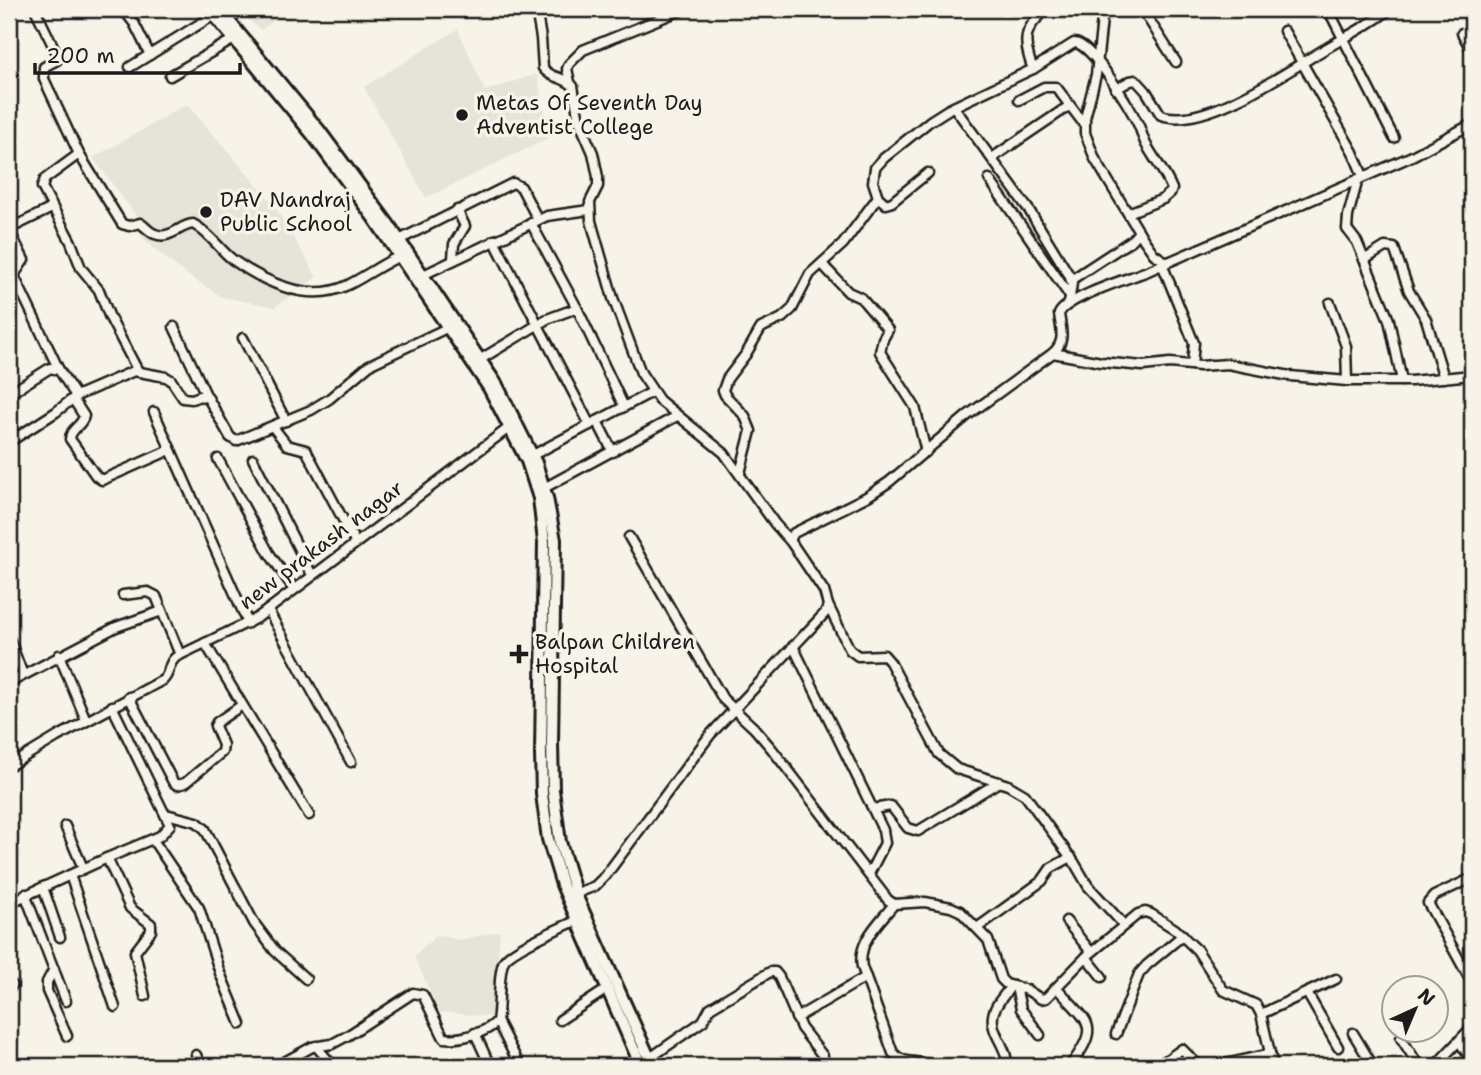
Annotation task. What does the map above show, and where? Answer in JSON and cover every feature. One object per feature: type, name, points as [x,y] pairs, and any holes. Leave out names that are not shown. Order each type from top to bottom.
[{"type":"main road","points":[[214,11],[312,134],[400,256],[481,359],[533,455],[544,488],[555,540],[553,790],[560,842],[572,895]]},
{"type":"main road","points":[[214,11],[319,130],[423,275],[510,426],[535,483],[543,526],[542,794],[550,850],[648,1064]]},
{"type":"main road","points":[[582,918],[607,989],[648,1064]]},
{"type":"street","points":[[35,9],[58,56],[57,60],[44,67],[42,74],[79,154],[122,224],[129,226],[140,223],[155,234],[165,235],[194,224],[231,258],[271,283],[301,291],[334,290],[400,256]]},
{"type":"street","points":[[123,9],[134,23],[150,55]]},
{"type":"street","points":[[536,9],[540,27],[542,68],[550,75],[570,82]]},
{"type":"street","points":[[684,9],[583,50],[569,64],[570,82],[579,121],[593,153],[597,171],[598,187],[589,210],[613,298],[641,373],[652,392],[677,416],[717,445],[740,473],[824,591],[850,650],[858,656],[884,655],[890,662],[939,754],[957,769],[999,782],[1025,795],[1071,857],[1088,886],[1125,925]]},
{"type":"street","points":[[1033,69],[1027,50],[1027,33],[1031,23],[1048,9]]},
{"type":"street","points":[[1084,124],[1095,86],[1102,9]]},
{"type":"street","points":[[1142,9],[1176,62]]},
{"type":"street","points":[[1328,9],[1394,138]]},
{"type":"street","points":[[1116,89],[1136,80],[1161,115],[1183,116],[1241,98],[1390,9]]},
{"type":"street","points":[[130,67],[214,11]]},
{"type":"street","points":[[1284,30],[1353,152],[1360,178],[1348,216],[1348,229],[1357,242],[1389,320],[1402,381]]},
{"type":"street","points":[[1462,33],[1472,51]]},
{"type":"street","points":[[170,76],[234,39]]},
{"type":"street","points":[[928,173],[886,204],[878,197],[873,182],[875,168],[879,163],[930,121],[1033,69],[1077,42],[1098,61],[1139,125],[1143,141],[1172,188],[1163,199],[1128,213]]},
{"type":"street","points":[[1018,100],[1044,87],[1053,86],[1061,92],[1084,124],[1096,159],[1139,232],[1154,254],[1164,263],[1194,343],[1192,365]]},
{"type":"street","points":[[992,158],[1069,106]]},
{"type":"street","points":[[954,107],[1029,210],[1071,280],[1069,300]]},
{"type":"street","points":[[791,542],[794,533],[868,496],[926,452],[968,415],[1053,353],[1063,336],[1060,310],[1069,300],[1164,263],[1410,157],[1472,124]]},
{"type":"street","points":[[79,154],[43,182],[43,187],[81,268],[99,290],[110,318],[138,371]]},
{"type":"street","points":[[989,179],[1069,300]]},
{"type":"street","points":[[399,240],[513,183],[521,187],[534,222],[624,407]]},
{"type":"street","points":[[740,473],[751,430],[745,416],[725,395],[724,384],[761,328],[782,318],[792,309],[806,279],[843,244],[878,197]]},
{"type":"street","points":[[52,208],[9,230],[24,260],[14,275],[16,280],[84,416],[81,424],[72,431],[70,439],[102,480],[170,450]]},
{"type":"street","points":[[423,275],[555,213],[589,210]]},
{"type":"street","points":[[453,259],[454,244],[465,226],[457,211]]},
{"type":"street","points":[[1071,280],[1132,240],[1139,232]]},
{"type":"street","points":[[494,240],[594,423],[613,452]]},
{"type":"street","points":[[1364,260],[1385,247],[1394,248],[1409,291],[1426,319],[1444,378]]},
{"type":"street","points":[[822,264],[848,292],[862,298],[888,330],[880,352],[915,407],[926,452]]},
{"type":"street","points":[[1330,303],[1346,346],[1347,381]]},
{"type":"street","points":[[481,359],[539,324],[577,308]]},
{"type":"street","points":[[174,327],[208,398],[233,440],[241,440],[320,405],[369,365],[453,325]]},
{"type":"street","points":[[243,338],[286,421]]},
{"type":"street","points":[[1053,353],[1143,366],[1170,363],[1228,364],[1290,376],[1347,381],[1402,381],[1472,376]]},
{"type":"street","points":[[9,394],[46,370],[59,370]]},
{"type":"street","points":[[14,439],[75,397],[129,372],[138,371],[166,377],[183,398],[208,398]]},
{"type":"street","points":[[533,455],[652,392]]},
{"type":"street","points":[[154,412],[248,623]]},
{"type":"street","points":[[544,488],[677,416]]},
{"type":"street","name":"new prakash nagar","points":[[9,766],[86,720],[163,680],[167,677],[170,662],[180,655],[248,623],[268,610],[510,426]]},
{"type":"street","points":[[274,427],[287,445],[306,450],[355,542]]},
{"type":"street","points":[[218,459],[269,553],[294,589]]},
{"type":"street","points":[[253,459],[312,575]]},
{"type":"street","points":[[629,537],[723,699],[772,749],[894,904]]},
{"type":"street","points":[[122,595],[152,593],[159,600],[180,655]]},
{"type":"street","points":[[572,895],[595,886],[606,875],[704,742],[822,617],[828,605]]},
{"type":"street","points":[[268,610],[351,762]]},
{"type":"street","points":[[9,683],[116,627],[162,611]]},
{"type":"street","points":[[10,643],[23,675]]},
{"type":"street","points":[[205,643],[309,815]]},
{"type":"street","points":[[793,646],[883,830],[885,843],[869,874]]},
{"type":"street","points":[[59,655],[86,720]]},
{"type":"street","points":[[129,697],[177,785],[185,783],[222,752],[223,745],[215,726],[242,705]]},
{"type":"street","points":[[9,903],[83,868],[153,840],[166,832],[170,825],[112,706]]},
{"type":"street","points":[[873,809],[891,806],[908,828],[918,831],[999,782]]},
{"type":"street","points":[[166,814],[197,822],[205,829],[254,923],[275,951],[306,979]]},
{"type":"street","points":[[65,826],[83,868]]},
{"type":"street","points":[[153,840],[199,908],[241,1024]]},
{"type":"street","points":[[977,928],[1042,881],[1051,868],[1071,857]]},
{"type":"street","points":[[107,858],[130,908],[151,924],[151,931],[135,952],[145,996]]},
{"type":"street","points":[[70,874],[116,1007]]},
{"type":"street","points":[[1472,878],[1434,896],[1428,903],[1472,983]]},
{"type":"street","points":[[43,887],[60,937]]},
{"type":"street","points":[[25,894],[66,1001]]},
{"type":"street","points":[[934,1066],[896,1057],[888,1045],[861,959],[864,944],[894,904],[925,902],[960,911],[992,949],[1001,979],[1041,999],[1057,988],[1088,954],[1138,914],[1145,912],[1183,935],[1197,950],[1223,990],[1253,1002],[1261,1014],[1273,1066]]},
{"type":"street","points":[[520,1066],[497,1021],[502,966],[506,958],[517,950],[582,918]]},
{"type":"street","points":[[1066,921],[1102,977]]},
{"type":"street","points":[[1116,1034],[1139,974],[1183,935]]},
{"type":"street","points":[[54,969],[47,982],[47,992],[67,1035]]},
{"type":"street","points":[[648,1064],[703,1021],[710,1008],[770,972],[775,972],[779,977],[796,1018],[823,1056]]},
{"type":"street","points":[[796,1018],[866,977]]},
{"type":"street","points":[[1261,1014],[1336,979]]},
{"type":"street","points":[[1014,986],[1021,1009],[1040,1035]]},
{"type":"street","points":[[1006,1066],[1007,1058],[994,1027],[993,1015],[1014,986]]},
{"type":"street","points":[[1057,988],[1086,1021],[1089,1029],[1086,1044],[1070,1066]]},
{"type":"street","points":[[560,1020],[607,989]]},
{"type":"street","points":[[277,1066],[316,1046],[332,1044],[414,993],[418,993],[428,1002],[444,1038],[455,1039],[490,1028],[497,1021]]},
{"type":"street","points":[[1307,993],[1338,1047]]},
{"type":"street","points":[[1435,1066],[1472,1027]]},
{"type":"street","points":[[475,1032],[490,1066]]},
{"type":"street","points":[[1353,1033],[1373,1066]]},
{"type":"street","points":[[1462,1039],[1472,1049]]},
{"type":"street","points":[[1462,1039],[1472,1061]]},
{"type":"street","points":[[1405,1044],[1419,1066]]},
{"type":"street","points":[[316,1046],[333,1066]]},
{"type":"street","points":[[1158,1066],[1182,1049],[1199,1066]]},
{"type":"street","points":[[1216,1066],[1270,1054]]},
{"type":"street","points":[[197,1055],[201,1066]]},
{"type":"street","points":[[896,1066],[904,1061]]},
{"type":"shaded area","points":[[236,9],[290,9],[261,30]]},
{"type":"shaded area","name":"Metas Of Seventh Day Adventist College","points":[[458,29],[485,91],[537,74],[549,138],[426,198],[364,87]]},
{"type":"shaded area","name":"DAV Nandraj Public School","points":[[187,104],[274,205],[317,277],[275,307],[222,297],[159,253],[143,238],[134,224],[138,218],[93,158]]},
{"type":"shaded area","points":[[500,931],[493,1017],[439,1012],[414,956],[437,935],[460,940]]},
{"type":"place","name":"Metas Of Seventh Day Adventist College","points":[[462,115]]},
{"type":"place","name":"DAV Nandraj Public School","points":[[206,212]]},
{"type":"place","name":"Balpan Children Hospital","points":[[519,654]]}]
